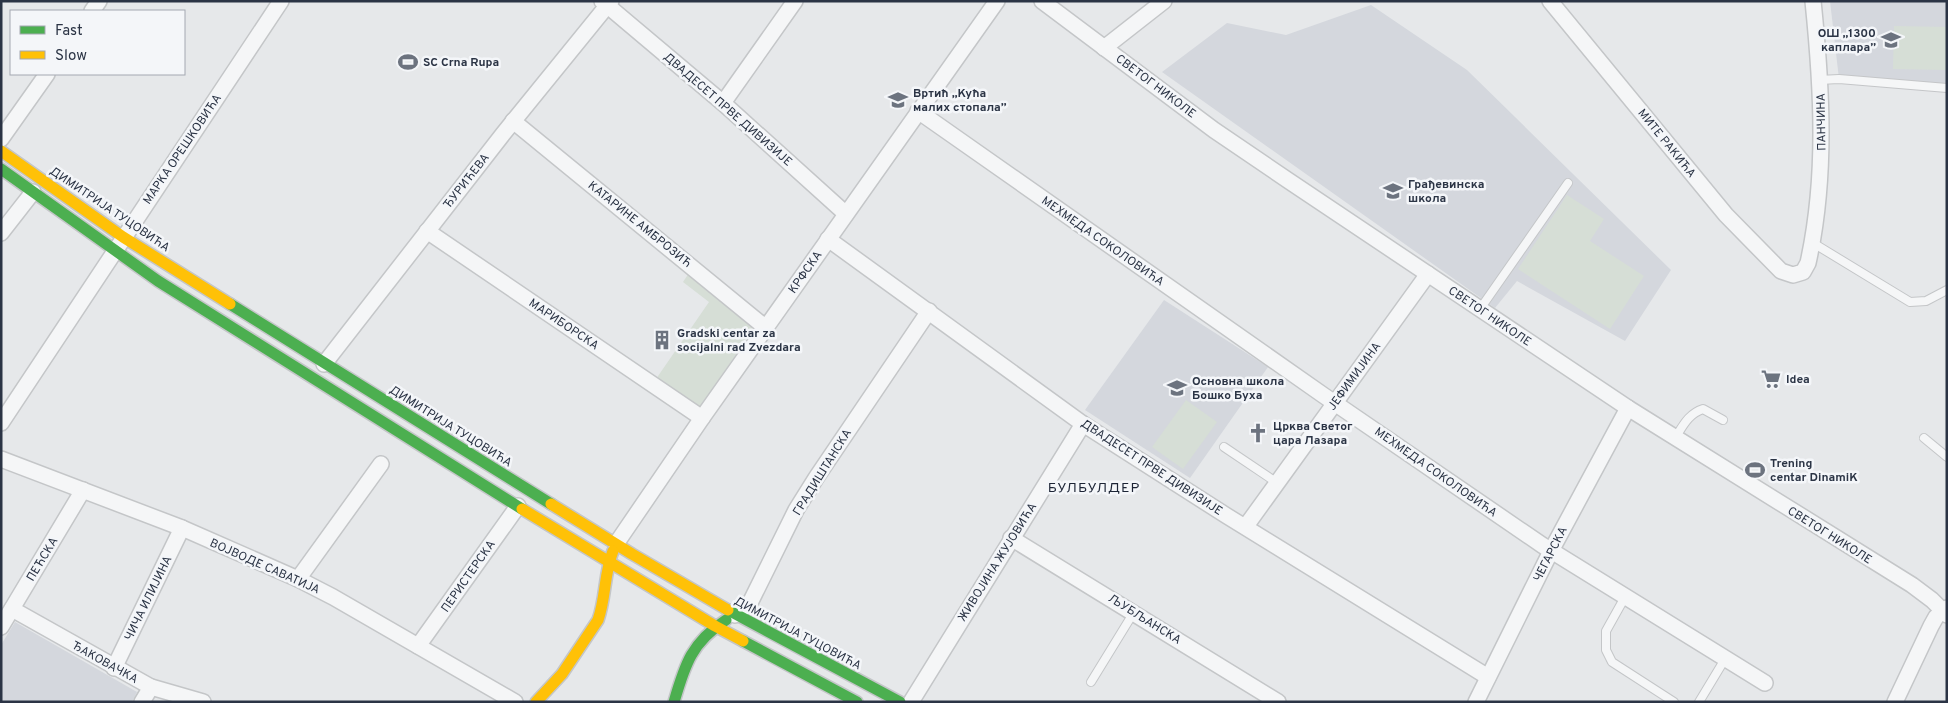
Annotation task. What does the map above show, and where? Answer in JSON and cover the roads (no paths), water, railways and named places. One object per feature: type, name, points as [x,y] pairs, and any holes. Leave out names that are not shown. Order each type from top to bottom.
[{"type":"main road","name":"ДИМИТРИЈА ТУЦОВИЋА","points":[[1,151],[119,244],[158,281],[608,562],[715,626],[857,702]]},
{"type":"main road","name":"ДИМИТРИЈА ТУЦОВИЋА","points":[[1,170],[33,192],[324,364],[616,544],[734,614],[900,702]]},
{"type":"main road","points":[[536,702],[546,693],[596,624],[601,612],[608,562],[616,544]]},
{"type":"main road","name":"ГРАДИШТАНСКА","points":[[674,702],[688,654],[701,638],[734,614]]},
{"type":"street","name":"МАРКА ОРЕШКОВИЋА","points":[[1,423],[281,1]]},
{"type":"street","points":[[724,103],[795,1]]},
{"type":"street","name":"КРФСКА","points":[[616,544],[702,418],[997,1]]},
{"type":"street","name":"СВЕТОГ НИКОЛЕ","points":[[1042,1],[1214,130],[1628,408],[1912,585],[1946,610]]},
{"type":"street","points":[[1104,48],[1164,1]]},
{"type":"street","name":"МИТЕ РАКИЋА","points":[[1550,1],[1726,215],[1781,270],[1793,276]]},
{"type":"street","name":"ПАНЧИНА","points":[[1793,276],[1803,272],[1806,268],[1820,192],[1822,154],[1813,1]]},
{"type":"street","name":"ДВАДЕСЕТ ПРВЕ ДИВИЗИЈЕ","points":[[607,3],[724,103],[846,214]]},
{"type":"street","name":"ЂУРИЋЕВА","points":[[324,364],[607,3]]},
{"type":"street","points":[[1,139],[46,75]]},
{"type":"street","name":"МЕХМЕДА СОКОЛОВИЋА","points":[[918,111],[1334,403],[1551,551],[1765,683]]},
{"type":"street","name":"КАТАРИНЕ АМБРОЗИЋ","points":[[514,121],[766,328]]},
{"type":"street","points":[[1,233],[33,192]]},
{"type":"street","name":"МАРИБОРСКА","points":[[427,231],[702,418]]},
{"type":"street","name":"ДВАДЕСЕТ ПРВЕ ДИВИЗИЈЕ","points":[[828,239],[1083,424],[1488,677]]},
{"type":"street","name":"ЈЕФИМИЈИНА","points":[[1246,526],[1428,274]]},
{"type":"street","name":"ГРАДИШТАНСКА","points":[[734,614],[750,603],[796,510],[929,312]]},
{"type":"street","name":"ЧЕГАРСКА","points":[[1476,702],[1551,551],[1628,408]]},
{"type":"street","name":"ЖИВОЈИНА ЖУЈОВИЋА","points":[[911,702],[1083,424]]},
{"type":"street","name":"ВОЈВОДЕ САВАТИЈА","points":[[1,459],[182,528],[298,580],[333,597],[515,702]]},
{"type":"street","points":[[298,580],[381,464]]},
{"type":"street","name":"ПЕЋСКА","points":[[1,627],[83,490]]},
{"type":"street","name":"ПЕРИСТЕРСКА","points":[[418,646],[518,506]]},
{"type":"street","name":"ЧИЧА ИЛИЈИНА","points":[[114,668],[182,528]]},
{"type":"street","name":"ЉУБЉАНСКА","points":[[1011,538],[1278,702]]},
{"type":"street","name":"ЂАКОВАЧКА","points":[[12,609],[150,687],[204,702]]},
{"type":"street","points":[[1895,702],[1936,617],[1946,610]]},
{"type":"street","points":[[142,702],[150,687]]},
{"type":"lane","points":[[1819,80],[1839,79],[1947,88]]},
{"type":"lane","points":[[1480,309],[1568,183]]},
{"type":"lane","points":[[1812,243],[1910,302],[1926,301],[1947,290]]},
{"type":"lane","points":[[1676,438],[1688,418],[1695,412],[1702,410],[1722,420]]},
{"type":"lane","points":[[1924,438],[1947,457]]},
{"type":"lane","points":[[1224,447],[1276,482]]},
{"type":"lane","points":[[1625,597],[1606,631],[1606,650],[1612,662],[1674,702]]},
{"type":"lane","points":[[1091,682],[1134,612]]},
{"type":"lane","points":[[1699,702],[1725,659]]},
{"type":"place","name":"ОШ „1300 каплара”","points":[[1891,40]]},
{"type":"place","name":"SC Crna Rupa","points":[[408,62]]},
{"type":"place","name":"Вртић „Кућа малих стопала”","points":[[898,100]]},
{"type":"place","name":"Грађевинска школа","points":[[1393,191]]},
{"type":"place","name":"Gradski centar za socijalni rad Zvezdara","points":[[662,340]]},
{"type":"place","name":"Idea","points":[[1771,379]]},
{"type":"place","name":"Основна школа Бошко Буха","points":[[1177,388]]},
{"type":"place","name":"Црква Светог цара Лазара","points":[[1258,433]]},
{"type":"place","name":"Trening centar DinamiK","points":[[1755,470]]},
{"type":"district","name":"БУЛБУЛДЕР","points":[[1094,487]]}]
